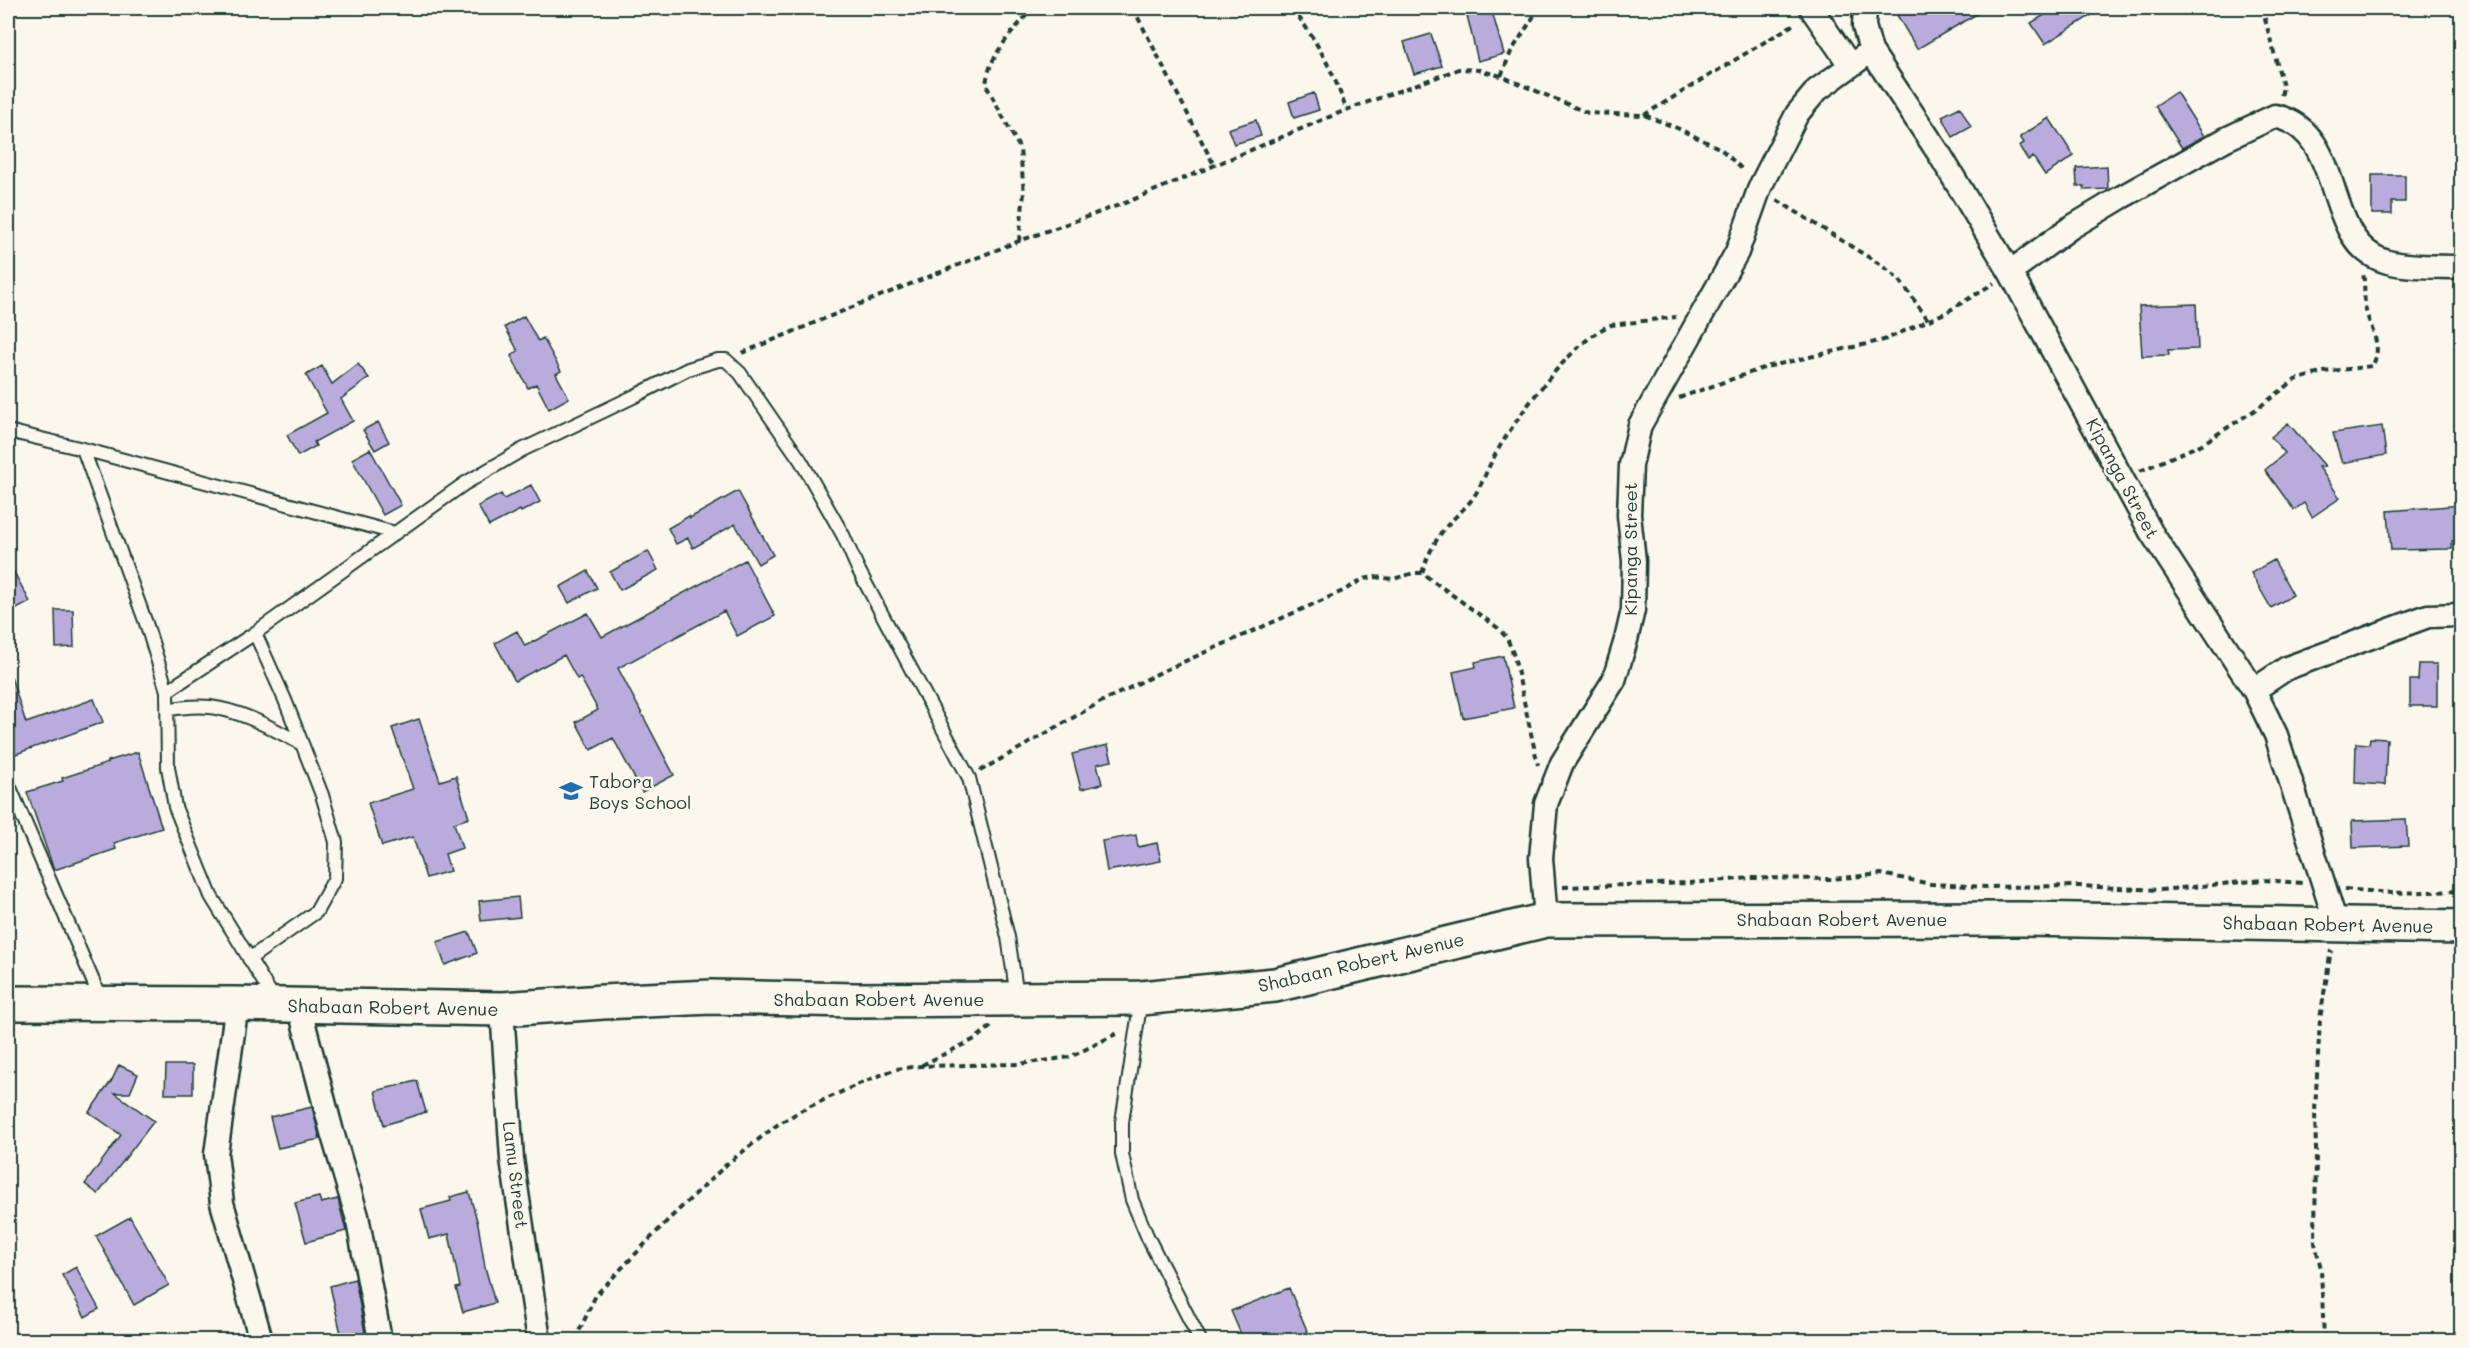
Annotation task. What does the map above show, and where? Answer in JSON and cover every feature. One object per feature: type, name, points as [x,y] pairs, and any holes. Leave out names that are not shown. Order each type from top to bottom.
[{"type":"street","name":"Kipanga Street","points":[[1865,8],[1864,26],[1871,51],[1940,155],[2010,272],[2151,532],[2254,690],[2276,735],[2336,923]]},
{"type":"street","points":[[1813,10],[1850,65]]},
{"type":"street","name":"Kipanga Street","points":[[1546,920],[1541,858],[1546,804],[1562,763],[1614,680],[1633,610],[1634,561],[1629,515],[1631,465],[1640,425],[1737,252],[1760,187],[1797,114],[1817,90],[1871,51]]},
{"type":"street","points":[[2010,272],[2070,228],[2120,198],[2226,139],[2275,116],[2294,124],[2317,149],[2334,185],[2349,234],[2372,254],[2387,261],[2416,266],[2462,267]]},
{"type":"street","points":[[2254,690],[2286,668],[2428,616],[2462,615]]},
{"type":"street","name":"Shabaan Robert Avenue","points":[[8,1003],[502,1009],[711,997],[856,1000],[1018,997],[1139,1010],[1275,985],[1546,920],[2021,919],[2462,927]]},
{"type":"street","points":[[237,1004],[216,1155],[222,1203],[261,1341]]},
{"type":"street","points":[[289,1006],[332,1132],[357,1216],[380,1341]]},
{"type":"street","name":"Lamu Street","points":[[502,1009],[512,1159],[539,1341]]},
{"type":"lane","points":[[166,691],[255,633],[464,484],[522,450],[688,369],[711,361],[726,360],[740,373],[753,391],[816,486],[969,778],[1008,937],[1018,997]]},
{"type":"lane","points":[[8,431],[395,533]]},
{"type":"lane","points":[[83,449],[147,626],[166,691],[168,767],[175,807],[212,896],[249,959],[289,1006]]},
{"type":"lane","points":[[249,959],[316,912],[335,878],[336,842],[302,744],[255,633]]},
{"type":"lane","points":[[167,709],[208,706],[229,710],[264,724],[302,744]]},
{"type":"lane","points":[[8,783],[102,1003]]},
{"type":"lane","points":[[1139,1010],[1122,1122],[1122,1154],[1132,1200],[1148,1238],[1200,1341]]},
{"type":"path","points":[[1019,241],[1024,193],[1020,149],[986,85],[987,74],[994,57],[1032,8]]},
{"type":"path","points":[[1133,8],[1214,165]]},
{"type":"path","points":[[1292,8],[1317,44],[1346,110]]},
{"type":"path","points":[[1501,76],[1511,52],[1539,8]]},
{"type":"path","points":[[2262,8],[2283,86],[2275,116]]},
{"type":"path","points":[[1644,115],[1813,10]]},
{"type":"path","points":[[726,360],[1019,241],[1125,203],[1346,110],[1459,69],[1479,70],[1501,76],[1588,113],[1644,115],[1721,149],[1760,187],[1784,206],[1881,265],[1899,279],[1929,321]]},
{"type":"path","points":[[2123,478],[2202,444],[2258,408],[2295,380],[2324,372],[2372,366],[2376,359],[2376,336],[2365,309],[2364,276],[2355,240]]},
{"type":"path","points":[[1654,402],[1688,395],[1766,368],[1884,340],[1929,321],[1969,299],[2010,272]]},
{"type":"path","points":[[1422,573],[1435,542],[1483,483],[1494,457],[1513,428],[1549,381],[1584,341],[1601,328],[1669,319],[1709,303]]},
{"type":"path","points":[[969,778],[1097,704],[1245,633],[1343,591],[1363,579],[1376,577],[1393,579],[1422,573],[1498,628],[1507,638],[1514,656],[1546,804]]},
{"type":"path","points":[[1543,887],[1689,883],[1752,878],[1840,879],[1881,874],[1931,884],[1986,887],[2079,886],[2160,890],[2264,880],[2392,893],[2462,891]]},
{"type":"path","points":[[2324,1341],[2321,1269],[2315,1243],[2314,1111],[2320,1019],[2336,923]]},
{"type":"path","points":[[921,1066],[975,1039],[998,1020],[1018,997]]},
{"type":"path","points":[[575,1341],[590,1305],[605,1285],[699,1189],[753,1143],[801,1110],[896,1069],[921,1066],[1018,1064],[1070,1057],[1139,1010]]},
{"type":"building","points":[[1491,8],[1504,54],[1478,61],[1467,15]]},
{"type":"building","points":[[1910,8],[1987,8],[1917,49],[1897,15]]},
{"type":"building","points":[[2056,8],[2103,8],[2045,44],[2031,23]]},
{"type":"building","points":[[1431,34],[1442,66],[1414,74],[1404,42]]},
{"type":"building","points":[[2176,92],[2204,136],[2182,148],[2155,106]]},
{"type":"building","points":[[1314,93],[1319,110],[1294,118],[1289,102]]},
{"type":"building","points":[[1960,107],[1971,127],[1953,137],[1942,116]]},
{"type":"building","points":[[2049,118],[2074,156],[2045,175],[2033,157],[2028,160],[2019,146],[2024,143],[2020,137]]},
{"type":"building","points":[[1256,120],[1261,136],[1234,144],[1228,129]]},
{"type":"building","points":[[2107,166],[2108,189],[2084,190],[2084,186],[2077,186],[2076,168]]},
{"type":"building","points":[[2372,175],[2405,175],[2405,202],[2392,202],[2392,214],[2372,214]]},
{"type":"building","points":[[2196,304],[2198,349],[2168,350],[2169,355],[2142,356],[2139,306]]},
{"type":"building","points":[[524,316],[538,341],[543,338],[561,371],[556,374],[569,398],[549,409],[536,384],[528,388],[511,356],[518,351],[505,327]]},
{"type":"building","points":[[358,364],[369,378],[341,399],[353,421],[314,442],[316,446],[298,456],[287,435],[327,413],[306,375],[322,366],[332,384]]},
{"type":"building","points":[[378,422],[389,442],[375,450],[363,430]]},
{"type":"building","points":[[2288,423],[2325,466],[2319,467],[2340,498],[2312,517],[2304,503],[2294,510],[2265,470],[2285,453],[2271,437]]},
{"type":"building","points":[[2382,426],[2386,455],[2342,463],[2333,433]]},
{"type":"building","points":[[370,449],[401,505],[383,515],[352,459]]},
{"type":"building","points":[[531,485],[540,502],[489,526],[478,506],[501,494],[504,499]]},
{"type":"building","points":[[738,491],[773,555],[758,564],[735,524],[693,548],[688,538],[676,544],[668,528]]},
{"type":"building","points":[[2462,505],[2462,540],[2452,541],[2452,549],[2391,550],[2388,511]]},
{"type":"building","points":[[648,551],[658,570],[620,590],[610,572]]},
{"type":"building","points":[[745,560],[775,616],[737,636],[724,611],[618,668],[674,775],[642,792],[613,738],[591,750],[576,722],[598,710],[580,677],[577,679],[564,655],[515,681],[495,643],[517,631],[525,646],[588,613],[602,637]]},
{"type":"building","points":[[2274,560],[2293,595],[2271,608],[2251,573]]},
{"type":"building","points":[[8,561],[30,602],[13,611],[8,602]]},
{"type":"building","points":[[588,571],[597,588],[569,603],[560,587]]},
{"type":"building","points":[[55,610],[73,610],[74,647],[56,648]]},
{"type":"building","points":[[1503,656],[1514,708],[1463,718],[1453,672],[1476,667],[1475,662]]},
{"type":"building","points":[[2419,664],[2437,664],[2437,706],[2410,706],[2410,680],[2418,680]]},
{"type":"building","points":[[11,677],[26,723],[94,699],[103,722],[8,757],[8,678]]},
{"type":"building","points":[[419,719],[440,781],[456,776],[469,818],[454,823],[462,848],[445,854],[450,871],[426,878],[413,837],[382,846],[368,803],[413,789],[392,728]]},
{"type":"building","points":[[2370,738],[2387,739],[2385,785],[2355,783],[2356,743],[2369,744]]},
{"type":"building","points":[[1108,745],[1112,761],[1097,764],[1102,784],[1081,789],[1072,754]]},
{"type":"building","points":[[138,752],[162,828],[114,843],[116,849],[54,870],[27,792],[63,781],[62,778]]},
{"type":"building","points":[[2406,819],[2408,846],[2353,848],[2352,821]]},
{"type":"building","points":[[1136,835],[1138,847],[1157,843],[1161,861],[1107,871],[1102,841]]},
{"type":"building","points":[[518,897],[520,917],[481,921],[479,901]]},
{"type":"building","points":[[469,932],[477,953],[445,965],[437,942]]},
{"type":"building","points":[[119,1065],[138,1074],[130,1093],[115,1093],[154,1121],[98,1194],[85,1184],[121,1135],[89,1112],[112,1080]]},
{"type":"building","points":[[166,1065],[193,1065],[193,1094],[165,1094]]},
{"type":"building","points":[[417,1081],[426,1112],[384,1125],[375,1091]]},
{"type":"building","points":[[312,1107],[320,1139],[278,1148],[270,1117]]},
{"type":"building","points":[[469,1192],[495,1303],[463,1312],[456,1288],[460,1287],[449,1234],[429,1239],[421,1209],[451,1201],[450,1197]]},
{"type":"building","points":[[319,1197],[321,1203],[338,1199],[346,1231],[306,1242],[295,1203]]},
{"type":"building","points":[[130,1217],[169,1285],[134,1305],[96,1236]]},
{"type":"building","points":[[76,1267],[99,1309],[85,1317],[62,1275]]},
{"type":"building","points":[[355,1279],[365,1333],[342,1338],[330,1286]]},
{"type":"building","points":[[1289,1288],[1308,1333],[1291,1341],[1244,1341],[1231,1311]]},
{"type":"place","name":"Tabora Boys School","points":[[571,791]]}]
